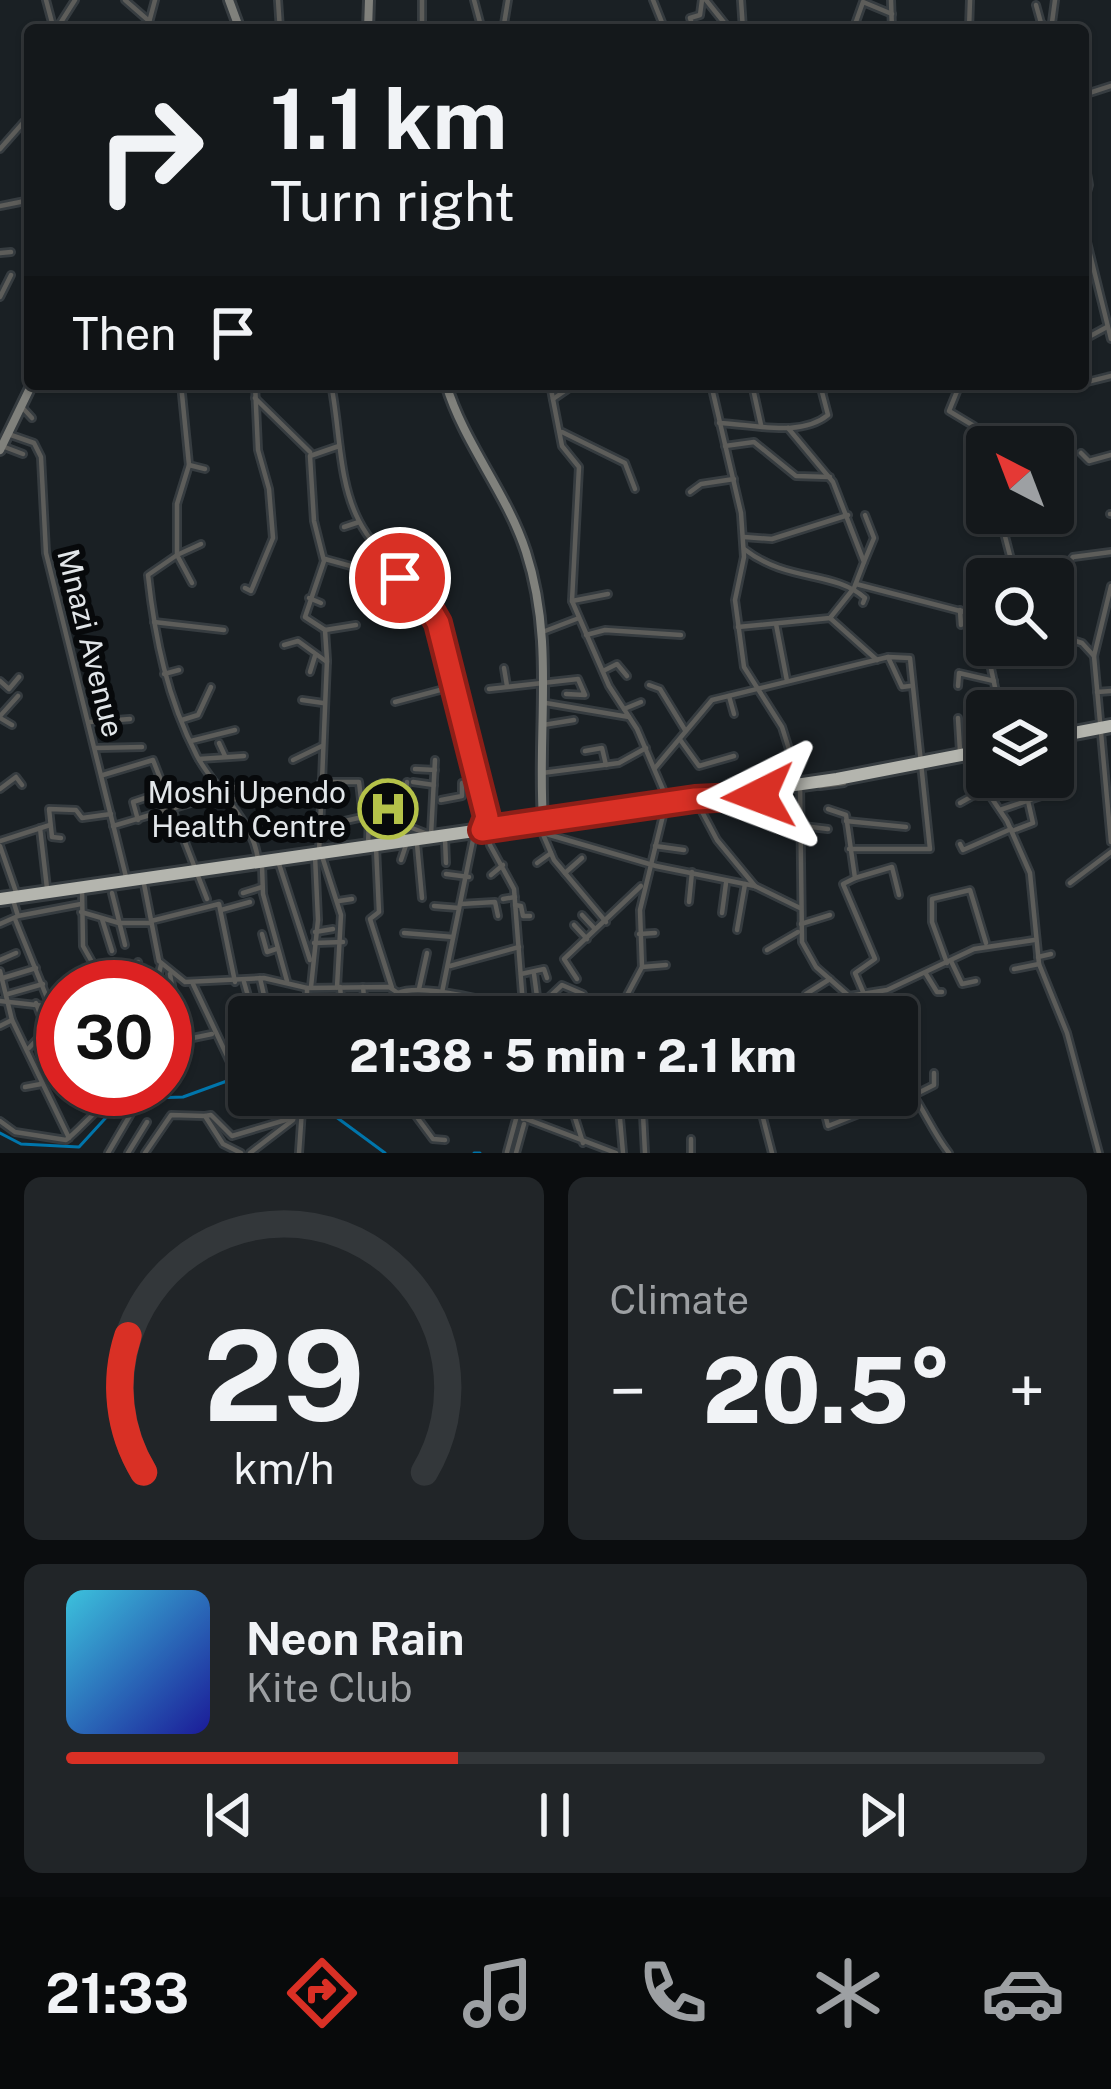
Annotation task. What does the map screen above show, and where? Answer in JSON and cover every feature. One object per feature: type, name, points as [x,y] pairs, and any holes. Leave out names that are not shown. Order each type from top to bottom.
[{"type":"highway","points":[[1074,733],[1105,727]]},
{"type":"highway","points":[[10,897],[743,795],[966,754]]},
{"type":"street","points":[[125,0],[149,21]]},
{"type":"street","points":[[148,24],[155,0]]},
{"type":"street","points":[[692,24],[690,18],[700,15],[704,0]]},
{"type":"street","points":[[704,0],[725,24]]},
{"type":"street","points":[[891,0],[892,24]]},
{"type":"street","points":[[855,24],[863,2],[892,14]]},
{"type":"street","points":[[1036,5],[1042,24]]},
{"type":"street","points":[[0,149],[24,122]]},
{"type":"street","points":[[1089,251],[1111,339]]},
{"type":"street","points":[[0,253],[10,252]]},
{"type":"street","points":[[0,297],[11,274]]},
{"type":"street","points":[[1089,337],[1107,327]]},
{"type":"street","points":[[22,454],[1,448],[29,390]]},
{"type":"street","points":[[183,390],[189,465],[177,504],[177,555],[192,583]]},
{"type":"street","points":[[244,588],[254,588],[273,538],[255,390]]},
{"type":"street","points":[[333,390],[359,522],[388,564],[430,606],[488,819],[460,906],[442,995]]},
{"type":"street","points":[[449,390],[523,543],[544,632],[540,825],[551,853],[607,922]]},
{"type":"street","points":[[551,390],[562,446],[577,459],[580,472],[572,602],[656,768],[667,803],[645,882],[639,934],[642,967],[627,996]]},
{"type":"street","points":[[553,399],[566,390]]},
{"type":"street","points":[[712,390],[744,537],[735,596],[744,667],[782,727],[800,784],[801,927],[811,961],[849,996]]},
{"type":"street","points":[[753,390],[760,426]]},
{"type":"street","points":[[719,423],[788,428],[826,417],[825,390]]},
{"type":"street","points":[[958,390],[950,411],[971,426]]},
{"type":"street","points":[[255,398],[310,452],[314,521],[325,559],[305,620],[325,629],[356,625]]},
{"type":"street","points":[[21,406],[32,418]]},
{"type":"street","points":[[788,428],[830,477],[864,562]]},
{"type":"street","points":[[562,432],[625,463],[635,489]]},
{"type":"street","name":"Mnazi Avenue","points":[[8,434],[34,443],[40,452],[43,530],[127,880]]},
{"type":"street","points":[[725,446],[754,442],[796,476],[830,477]]},
{"type":"street","points":[[310,452],[341,446]]},
{"type":"street","points":[[1081,453],[1089,461],[1111,455]]},
{"type":"street","points":[[189,465],[205,469]]},
{"type":"street","points":[[690,492],[700,484],[734,479]]},
{"type":"street","points":[[744,537],[776,538],[848,515]]},
{"type":"street","points":[[738,627],[830,618],[855,586],[874,538],[865,515]]},
{"type":"street","points":[[344,527],[359,522]]},
{"type":"street","points":[[201,544],[148,575],[156,665],[199,759],[254,838],[262,887],[278,938],[275,949],[287,982]]},
{"type":"street","points":[[745,549],[782,573],[966,612]]},
{"type":"street","points":[[1072,558],[1111,552]]},
{"type":"street","points":[[325,559],[358,568]]},
{"type":"street","points":[[855,586],[865,598],[862,603]]},
{"type":"street","points":[[1094,656],[1111,586]]},
{"type":"street","points":[[572,602],[608,594]]},
{"type":"street","points":[[309,598],[321,603]]},
{"type":"street","points":[[961,625],[962,611]]},
{"type":"street","points":[[962,611],[985,640],[996,690]]},
{"type":"street","points":[[52,615],[62,616]]},
{"type":"street","points":[[830,618],[877,660]]},
{"type":"street","points":[[544,632],[579,619]]},
{"type":"street","points":[[154,622],[224,630]]},
{"type":"street","points":[[776,624],[787,682]]},
{"type":"street","points":[[1100,627],[1111,626]]},
{"type":"street","points":[[308,996],[316,932],[325,629]]},
{"type":"street","points":[[586,635],[605,630],[681,635]]},
{"type":"street","points":[[284,645],[298,641],[327,662]]},
{"type":"street","points":[[1074,641],[1086,645],[1094,656],[1104,691],[1105,727],[1099,749],[1111,842]]},
{"type":"street","points":[[310,672],[315,656]]},
{"type":"street","points":[[888,657],[902,688],[912,684]]},
{"type":"street","points":[[656,768],[707,703],[888,657],[911,658],[929,850],[849,849]]},
{"type":"street","points":[[603,670],[617,664],[627,676]]},
{"type":"street","points":[[504,668],[506,686]]},
{"type":"street","points":[[164,674],[178,670]]},
{"type":"street","points":[[958,686],[959,673],[994,681]]},
{"type":"street","points":[[0,681],[9,689],[19,676]]},
{"type":"street","points":[[489,689],[578,679],[586,694],[566,694]]},
{"type":"street","points":[[650,685],[659,689],[687,734]]},
{"type":"street","points":[[395,702],[455,686]]},
{"type":"street","points":[[182,720],[198,715],[211,687]]},
{"type":"street","points":[[12,725],[0,717],[18,696]]},
{"type":"street","points":[[729,696],[734,714]]},
{"type":"street","points":[[302,700],[323,703]]},
{"type":"street","points":[[624,709],[641,702]]},
{"type":"street","points":[[544,703],[629,717]]},
{"type":"street","points":[[958,718],[966,761]]},
{"type":"street","points":[[90,722],[130,719]]},
{"type":"street","points":[[543,725],[574,720]]},
{"type":"street","points":[[191,741],[235,730]]},
{"type":"street","points":[[681,741],[699,766],[734,756]]},
{"type":"street","points":[[219,742],[225,756]]},
{"type":"street","points":[[293,760],[322,746]]},
{"type":"street","points":[[96,748],[142,747]]},
{"type":"street","points":[[585,751],[602,748],[606,765]]},
{"type":"street","points":[[542,773],[606,765],[646,748]]},
{"type":"street","points":[[199,759],[244,756]]},
{"type":"street","points":[[102,775],[151,758],[177,810],[207,899]]},
{"type":"street","points":[[433,836],[435,760]]},
{"type":"street","points":[[415,769],[435,770]]},
{"type":"street","points":[[0,789],[16,777],[22,785]]},
{"type":"street","points":[[440,800],[462,796],[462,783],[477,781]]},
{"type":"street","points":[[224,798],[244,782]]},
{"type":"street","points":[[320,782],[359,782],[369,815],[379,912],[370,919],[394,996]]},
{"type":"street","points":[[402,822],[410,782],[434,785]]},
{"type":"street","points":[[369,815],[382,783]]},
{"type":"street","points":[[749,815],[743,795],[774,794],[782,808]]},
{"type":"street","points":[[139,820],[133,802],[154,795]]},
{"type":"street","points":[[224,798],[260,797]]},
{"type":"street","points":[[960,803],[969,798]]},
{"type":"street","points":[[991,798],[1030,872],[1038,960],[1067,1033],[1099,1153]]},
{"type":"street","points":[[1000,810],[1037,798]]},
{"type":"street","points":[[695,799],[719,843],[746,868],[755,886]]},
{"type":"street","points":[[960,844],[963,850],[971,849],[1034,822],[1028,801]]},
{"type":"street","points":[[113,826],[191,803]]},
{"type":"street","points":[[61,838],[52,837],[50,808],[76,810],[82,818],[111,814]]},
{"type":"street","points":[[828,809],[844,812],[855,878]]},
{"type":"street","points":[[287,834],[369,815],[402,822],[448,841],[446,863]]},
{"type":"street","points":[[846,821],[907,827]]},
{"type":"street","points":[[36,1069],[12,1020],[1,975],[36,968],[10,897],[0,846],[50,825]]},
{"type":"street","points":[[540,825],[650,864],[755,886],[800,908]]},
{"type":"street","points":[[803,826],[828,829]]},
{"type":"street","points":[[40,828],[47,892]]},
{"type":"street","points":[[481,830],[503,865],[515,897],[523,996]]},
{"type":"street","points":[[400,860],[412,839]]},
{"type":"street","points":[[412,839],[422,898]]},
{"type":"street","points":[[655,846],[685,850]]},
{"type":"street","points":[[1070,883],[1111,852]]},
{"type":"street","points":[[318,853],[339,902],[340,996]]},
{"type":"street","points":[[537,863],[551,853]]},
{"type":"street","points":[[277,858],[312,962]]},
{"type":"street","points":[[565,873],[583,858]]},
{"type":"street","points":[[491,875],[503,865]]},
{"type":"street","points":[[865,994],[855,973],[875,959],[843,884],[892,867],[899,895]]},
{"type":"street","points":[[689,902],[692,872]]},
{"type":"street","points":[[446,874],[469,877]]},
{"type":"street","points":[[143,879],[160,960]]},
{"type":"street","points":[[722,913],[727,881]]},
{"type":"street","points":[[577,980],[563,959],[645,882]]},
{"type":"street","points":[[737,929],[745,884]]},
{"type":"street","points":[[82,887],[83,946],[91,960]]},
{"type":"street","points":[[242,893],[262,887]]},
{"type":"street","points":[[976,981],[962,983],[949,962],[932,922],[932,899],[970,890],[986,945]]},
{"type":"street","points":[[112,893],[125,945]]},
{"type":"street","points":[[502,899],[515,897]]},
{"type":"street","points":[[339,902],[352,898]]},
{"type":"street","points":[[221,910],[250,902]]},
{"type":"street","points":[[434,906],[495,902],[498,916]]},
{"type":"street","points":[[0,924],[81,908],[119,923],[151,922],[217,903],[245,996]]},
{"type":"street","points":[[515,905],[523,916],[530,916]]},
{"type":"street","points":[[582,915],[597,930]]},
{"type":"street","points":[[767,950],[830,915]]},
{"type":"street","points":[[102,919],[112,951]]},
{"type":"street","points":[[574,925],[587,939]]},
{"type":"street","points":[[316,932],[333,929]]},
{"type":"street","points":[[404,933],[453,937]]},
{"type":"street","points":[[639,934],[655,933]]},
{"type":"street","points":[[262,934],[267,952],[275,949]]},
{"type":"street","points":[[858,996],[926,974],[986,945],[1034,940]]},
{"type":"street","points":[[314,944],[343,942]]},
{"type":"street","points":[[449,966],[519,946]]},
{"type":"street","points":[[419,989],[427,952]]},
{"type":"street","points":[[0,960],[16,953]]},
{"type":"street","points":[[1014,969],[1051,954]]},
{"type":"street","points":[[642,967],[666,964]]},
{"type":"street","points":[[521,974],[546,969],[547,978]]},
{"type":"street","points":[[533,972],[539,996]]},
{"type":"street","points":[[926,974],[937,992],[942,992]]},
{"type":"street","points":[[260,978],[264,996]]},
{"type":"street","points":[[228,1059],[212,1034],[193,984],[260,978],[309,987],[419,989],[446,996]]},
{"type":"street","points":[[807,996],[831,979]]},
{"type":"street","points":[[548,996],[562,985],[584,996]]},
{"type":"street","points":[[5,999],[36,987]]},
{"type":"street","points":[[363,987],[364,996]]},
{"type":"street","points":[[5,999],[36,1003]]},
{"type":"street","points":[[0,1026],[12,1020]]},
{"type":"street","points":[[192,1038],[212,1034]]},
{"type":"street","points":[[29,1048],[36,1041]]},
{"type":"street","points":[[918,1092],[934,1085],[934,1073]]},
{"type":"street","points":[[26,1087],[36,1085]]},
{"type":"street","points":[[918,1101],[926,1122],[949,1153]]},
{"type":"street","points":[[145,1153],[171,1115],[213,1116],[228,1136],[297,1116]]},
{"type":"street","points":[[58,1116],[69,1138]]},
{"type":"street","points":[[0,1121],[14,1132],[69,1138],[93,1116]]},
{"type":"street","points":[[108,1153],[130,1116]]},
{"type":"street","points":[[205,1116],[223,1144],[241,1153]]},
{"type":"street","points":[[250,1153],[299,1116]]},
{"type":"street","points":[[299,1153],[300,1116]]},
{"type":"street","points":[[416,1116],[433,1139],[445,1140]]},
{"type":"street","points":[[511,1116],[619,1153],[618,1116]]},
{"type":"street","points":[[516,1153],[522,1116]]},
{"type":"street","points":[[574,1116],[583,1143]]},
{"type":"street","points":[[644,1116],[645,1153]]},
{"type":"street","points":[[764,1116],[772,1153]]},
{"type":"street","points":[[825,1116],[828,1126],[854,1116]]},
{"type":"street","points":[[507,1152],[521,1121]]},
{"type":"street","points":[[128,1153],[146,1122]]},
{"type":"street","points":[[691,1139],[692,1153]]},
{"type":"waterway","points":[[0,1133],[21,1144],[79,1147],[123,1099],[183,1097],[228,1081]]},
{"type":"waterway","points":[[335,1116],[385,1153]]},
{"type":"waterway","points":[[474,1153],[480,1153]]},
{"type":"place","name":"Moshi Upendo Health Centre","points":[[388,809]]},
{"type":"route","points":[[400,578],[430,606],[438,623],[487,817],[482,830],[695,799],[759,796]]}]
